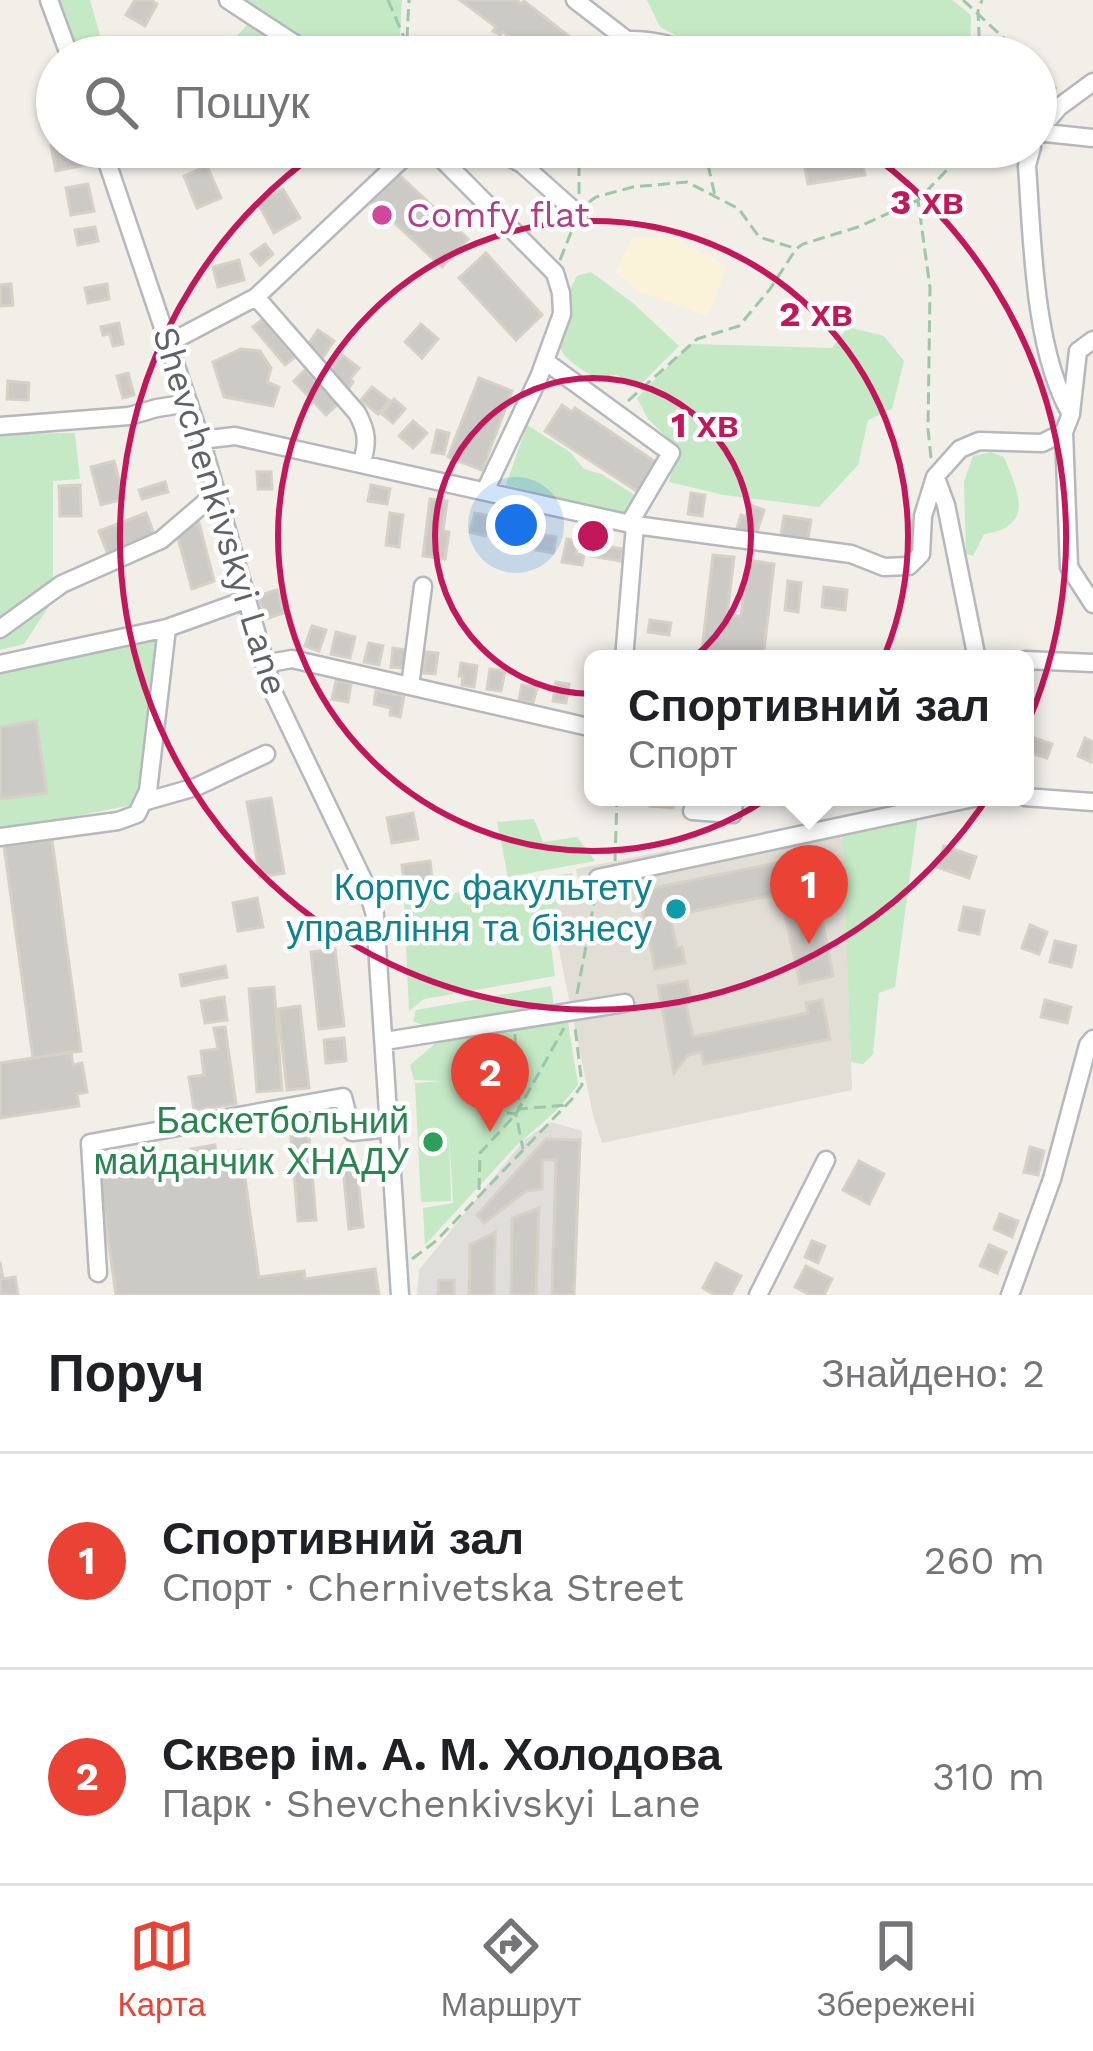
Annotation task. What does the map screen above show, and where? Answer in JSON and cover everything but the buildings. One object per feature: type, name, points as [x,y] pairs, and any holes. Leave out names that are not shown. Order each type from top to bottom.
[{"type":"street","points":[[49,0],[62,36]]},
{"type":"street","points":[[228,0],[284,36]]},
{"type":"street","points":[[575,0],[622,36]]},
{"type":"street","points":[[1057,109],[1093,82]]},
{"type":"street","points":[[1057,134],[1093,137]]},
{"type":"street","name":"Shevchenkivskyi Lane","points":[[109,168],[201,440],[274,694],[368,888],[375,915],[400,1295]]},
{"type":"street","points":[[169,343],[256,297],[393,168]]},
{"type":"street","points":[[459,168],[555,273],[561,293],[562,314],[545,361],[485,491]]},
{"type":"street","points":[[526,168],[578,214]]},
{"type":"street","points":[[1027,168],[1044,343],[1067,423]]},
{"type":"street","points":[[256,297],[357,412],[368,446],[362,462]]},
{"type":"street","points":[[1093,340],[1078,351],[1067,423],[1069,567],[1093,604]]},
{"type":"street","points":[[545,361],[671,453],[632,525],[625,650]]},
{"type":"street","points":[[0,425],[129,416],[189,403]]},
{"type":"street","points":[[201,440],[235,436],[632,525],[851,554],[884,568],[901,568],[920,554],[923,516],[935,478],[960,449],[979,441],[1042,443],[1067,423]]},
{"type":"street","points":[[935,478],[946,505],[975,650]]},
{"type":"street","points":[[0,629],[62,584],[161,540],[215,493]]},
{"type":"street","points":[[410,686],[423,586]]},
{"type":"street","points":[[0,664],[167,628],[245,600]]},
{"type":"street","points":[[0,837],[118,821],[137,814],[148,791],[167,628]]},
{"type":"street","points":[[264,664],[292,659],[584,726]]},
{"type":"street","points":[[1034,661],[1093,664]]},
{"type":"street","points":[[143,802],[196,787],[266,754]]},
{"type":"street","points":[[1034,798],[1093,802]]},
{"type":"street","points":[[692,811],[733,814],[733,806]]},
{"type":"street","points":[[598,878],[937,806]]},
{"type":"street","points":[[385,1041],[625,1003]]},
{"type":"street","points":[[1010,1295],[1052,1179],[1093,1039]]},
{"type":"street","points":[[98,1273],[90,1143],[343,1097],[352,1132],[390,1128]]},
{"type":"street","points":[[758,1295],[826,1160]]},
{"type":"path","points":[[388,0],[404,36]]},
{"type":"path","points":[[407,36],[409,0]]},
{"type":"path","points":[[963,0],[1003,36]]},
{"type":"path","points":[[979,36],[982,0]]},
{"type":"path","points":[[555,273],[578,214],[581,168]]},
{"type":"path","points":[[709,168],[715,198]]},
{"type":"path","points":[[616,413],[697,339],[740,326],[796,249],[918,200],[949,168]]},
{"type":"path","points":[[578,214],[596,197],[634,187],[687,182],[739,209],[759,237],[796,249]]},
{"type":"path","points":[[918,200],[930,288],[928,430],[935,478]]},
{"type":"path","points":[[479,1193],[480,1153],[517,1112],[573,1011],[598,878],[615,867],[617,806]]},
{"type":"path","points":[[398,1268],[436,1241],[583,1085],[573,1011]]},
{"type":"path","points":[[514,1020],[523,1149]]},
{"type":"path","points":[[507,1113],[567,1105]]},
{"type":"shaded area","points":[[842,826],[852,1090],[602,1143],[550,907],[583,901],[576,869],[669,850],[672,861]]},
{"type":"shaded area","points":[[551,1122],[582,1131],[574,1295],[417,1295],[419,1270],[524,1140]]},
{"type":"green space","points":[[60,0],[90,0],[100,36],[72,36]]},
{"type":"green space","points":[[241,0],[402,0],[400,36],[297,36]]},
{"type":"green space","points":[[647,0],[952,0],[971,15],[970,36],[677,36],[660,27]]},
{"type":"green space","points":[[250,22],[272,36],[237,36]]},
{"type":"green space","points":[[591,272],[679,346],[638,387],[616,375],[595,378],[570,360],[559,344],[559,324],[569,293],[577,276]]},
{"type":"green space","points":[[848,327],[884,336],[904,361],[892,409],[868,420],[858,465],[819,507],[724,495],[669,482],[678,448],[648,419],[637,398],[690,344],[832,348]]},
{"type":"green space","points":[[527,425],[570,452],[584,469],[638,497],[626,514],[506,485]]},
{"type":"green space","points":[[75,433],[80,479],[53,481],[53,600],[24,644],[0,650],[0,434]]},
{"type":"green space","points":[[991,452],[1004,457],[1019,506],[1011,524],[984,534],[973,556],[966,554],[964,482],[973,456]]},
{"type":"green space","points":[[161,633],[152,724],[137,804],[0,831],[0,670]]},
{"type":"green space","points":[[918,816],[895,987],[879,993],[873,1054],[863,1064],[851,1062],[842,831]]},
{"type":"green space","points":[[534,819],[543,842],[577,837],[595,861],[508,877],[497,822]]},
{"type":"green space","points":[[572,873],[578,898],[546,910],[555,976],[424,999],[409,1011],[404,902]]},
{"type":"green space","points":[[551,986],[554,1006],[423,1025],[413,1021],[416,1010]]},
{"type":"green space","points":[[567,1016],[578,1085],[425,1245],[423,1208],[453,1203],[449,1130],[451,1201],[421,1202],[415,1083],[443,1081],[414,1080],[410,1065],[436,1043]]},
{"type":"sand","points":[[674,237],[727,266],[708,316],[640,292],[615,272],[632,238]]},
{"type":"place","name":"Comfy flat","points":[[382,215]]},
{"type":"place","name":"Корпус факультету управління та бізнесу","points":[[676,909]]},
{"type":"place","name":"Спортивний зал","points":[[809,944]]},
{"type":"place","name":"Сквер ім. А. М. Холодова","points":[[490,1132]]},
{"type":"place","name":"Баскетбольний майданчик ХНАДУ","points":[[433,1142]]}]
